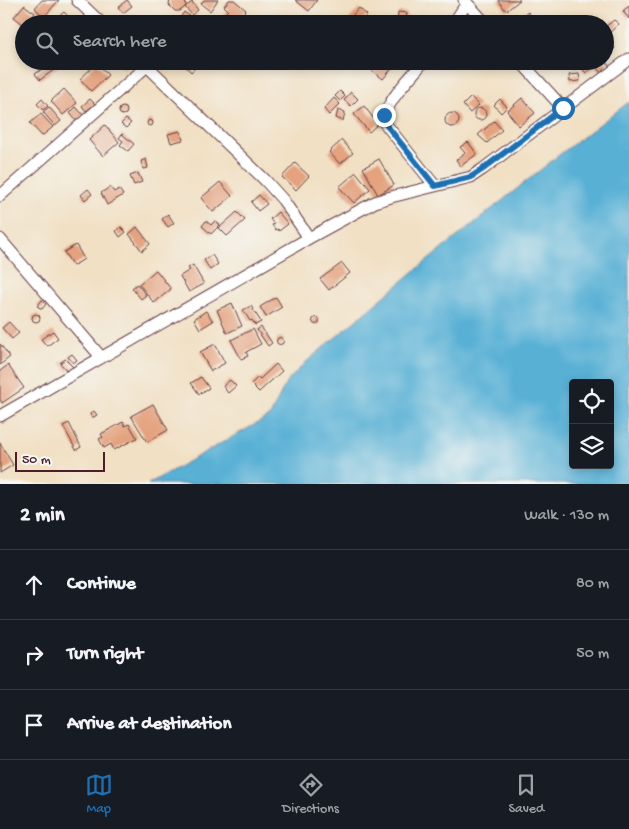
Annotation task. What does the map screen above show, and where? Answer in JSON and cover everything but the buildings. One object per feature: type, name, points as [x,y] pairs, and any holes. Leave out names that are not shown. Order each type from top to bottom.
[{"type":"street","points":[[77,0],[93,15]]},
{"type":"street","points":[[458,15],[465,1],[478,15]]},
{"type":"street","points":[[0,416],[100,357],[375,202],[471,177],[629,59]]},
{"type":"street","points":[[0,196],[137,70]]},
{"type":"street","points":[[150,70],[265,180],[283,200],[309,238]]},
{"type":"street","points":[[417,70],[389,106],[384,115],[384,122],[435,186]]},
{"type":"street","points":[[528,70],[563,108]]},
{"type":"street","points":[[0,239],[100,357]]},
{"type":"water","points":[[629,102],[629,484],[148,484],[270,416],[286,383],[305,363],[412,273],[559,155]]},
{"type":"route","points":[[384,115],[384,122],[435,186],[471,177],[563,108]]}]
